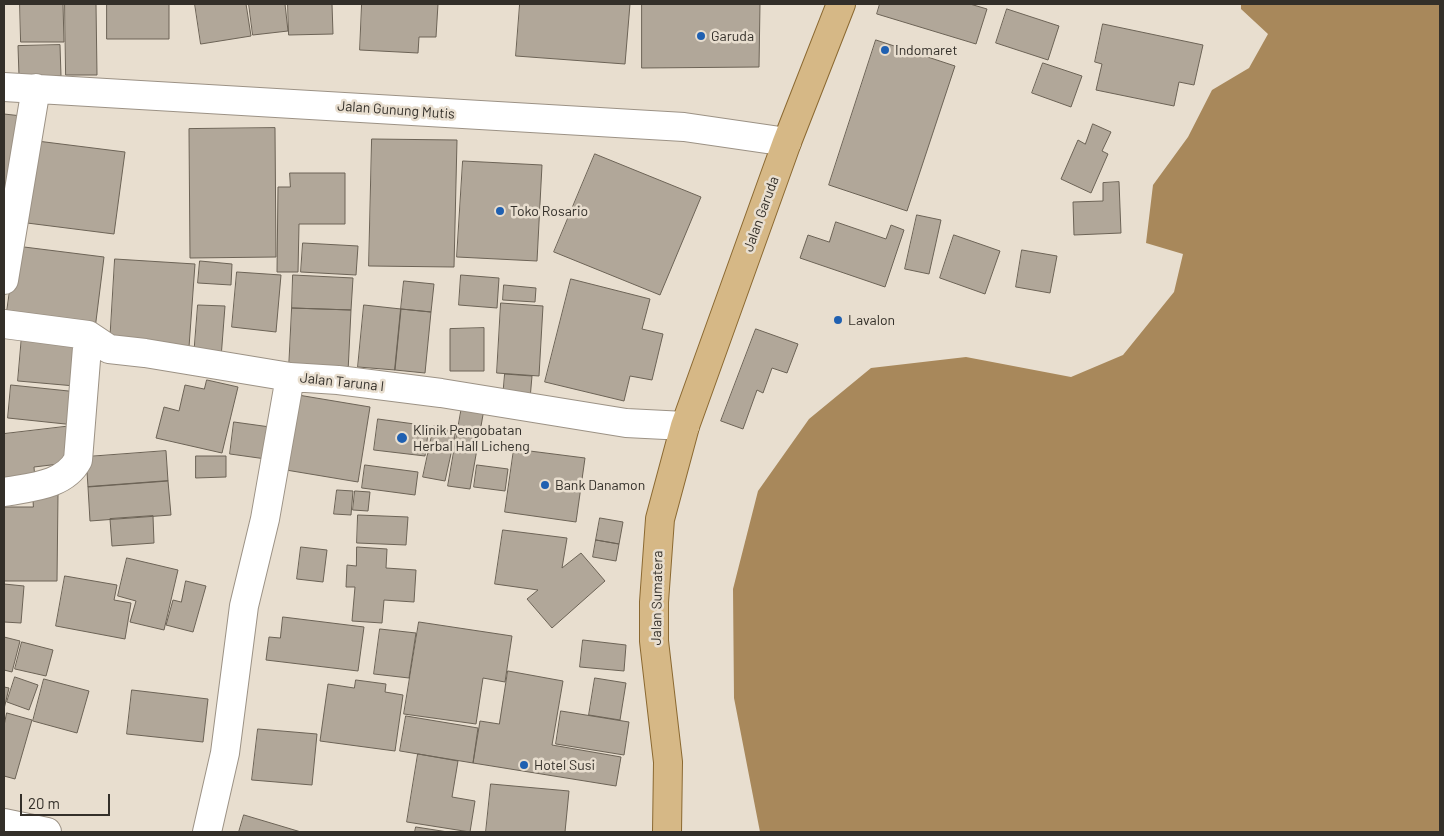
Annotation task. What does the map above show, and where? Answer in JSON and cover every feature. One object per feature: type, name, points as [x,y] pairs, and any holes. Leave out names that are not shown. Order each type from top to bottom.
[{"type":"main road","name":"Jalan Garuda","points":[[685,426],[787,142],[841,4]]},
{"type":"main road","name":"Jalan Sumatera","points":[[667,832],[668,762],[654,641],[654,602],[660,519],[685,426]]},
{"type":"street","name":"Jalan Gunung Mutis","points":[[4,87],[684,127],[787,142]]},
{"type":"street","points":[[4,280],[36,88]]},
{"type":"street","name":"Jalan Taruna I","points":[[4,324],[88,335],[109,349],[145,353],[290,377],[338,380],[441,393],[626,423],[685,426]]},
{"type":"street","points":[[4,492],[48,484],[67,475],[78,460],[88,335]]},
{"type":"street","points":[[208,832],[225,753],[244,606],[264,519],[290,377]]},
{"type":"street","points":[[4,823],[47,832]]},
{"type":"shaded area","points":[[1241,4],[1440,4],[1440,832],[760,832],[734,698],[733,589],[758,491],[809,419],[871,368],[966,357],[1071,377],[1123,355],[1174,292],[1183,254],[1146,243],[1153,185],[1188,137],[1212,90],[1249,68],[1268,34],[1241,9]]},
{"type":"building","points":[[20,4],[63,4],[64,42],[21,42]]},
{"type":"building","points":[[65,4],[96,4],[97,75],[66,75]]},
{"type":"building","points":[[107,4],[169,4],[169,39],[107,39]]},
{"type":"building","points":[[195,4],[246,4],[251,36],[201,44]]},
{"type":"building","points":[[249,4],[285,4],[288,31],[253,35]]},
{"type":"building","points":[[288,4],[332,4],[333,34],[289,35]]},
{"type":"building","points":[[362,4],[438,4],[436,37],[419,37],[418,53],[360,50]]},
{"type":"building","points":[[520,4],[630,4],[625,64],[516,56]]},
{"type":"building","name":"Garuda","points":[[642,4],[760,4],[759,67],[642,68]]},
{"type":"building","points":[[880,4],[970,4],[987,9],[976,44],[877,14]]},
{"type":"building","points":[[1007,9],[1059,26],[1048,60],[996,43]]},
{"type":"building","points":[[1103,24],[1203,45],[1194,85],[1179,82],[1174,106],[1096,90],[1102,64],[1095,62]]},
{"type":"building","points":[[876,40],[955,66],[907,211],[829,185]]},
{"type":"building","points":[[60,45],[61,76],[19,76],[18,46]]},
{"type":"building","points":[[1043,63],[1082,76],[1071,107],[1032,93]]},
{"type":"building","points":[[4,114],[22,116],[4,262]]},
{"type":"building","points":[[1093,124],[1111,132],[1102,151],[1108,154],[1091,193],[1061,179],[1078,140],[1085,144]]},
{"type":"building","points":[[275,128],[276,257],[190,258],[189,129]]},
{"type":"building","points":[[372,139],[457,140],[454,267],[369,266]]},
{"type":"building","points":[[37,141],[125,152],[114,234],[27,223]]},
{"type":"building","points":[[595,154],[701,197],[660,295],[554,252]]},
{"type":"building","name":"Toko Rosario","points":[[463,161],[542,165],[537,261],[457,257]]},
{"type":"building","points":[[290,173],[345,173],[345,224],[299,224],[298,272],[277,272],[278,187],[290,187]]},
{"type":"building","points":[[1119,182],[1121,233],[1074,235],[1073,202],[1103,201],[1103,183]]},
{"type":"building","points":[[917,215],[941,220],[929,274],[905,269]]},
{"type":"building","points":[[836,222],[886,239],[891,225],[904,230],[885,287],[800,258],[808,235],[829,242]]},
{"type":"building","points":[[954,235],[1000,251],[985,294],[940,278]]},
{"type":"building","points":[[303,243],[358,246],[356,275],[301,272]]},
{"type":"building","points":[[16,246],[104,257],[95,329],[6,319]]},
{"type":"building","points":[[1022,250],[1057,256],[1050,293],[1016,287]]},
{"type":"building","points":[[115,259],[195,264],[189,347],[110,343]]},
{"type":"building","points":[[200,261],[232,264],[231,285],[198,283]]},
{"type":"building","points":[[237,272],[281,275],[276,332],[232,327]]},
{"type":"building","points":[[293,275],[353,278],[351,310],[292,308]]},
{"type":"building","points":[[461,275],[499,278],[497,308],[459,305]]},
{"type":"building","points":[[571,279],[650,299],[642,329],[663,334],[652,380],[630,376],[624,401],[545,382]]},
{"type":"building","points":[[404,281],[434,284],[431,312],[401,309]]},
{"type":"building","points":[[504,285],[536,288],[535,302],[503,300]]},
{"type":"building","points":[[501,303],[543,306],[539,376],[497,373]]},
{"type":"building","points":[[198,305],[225,306],[221,358],[194,356]]},
{"type":"building","points":[[364,305],[401,309],[395,370],[358,367]]},
{"type":"building","points":[[292,308],[351,310],[348,372],[289,369]]},
{"type":"building","points":[[401,309],[431,312],[425,373],[395,370]]},
{"type":"building","points":[[484,328],[484,371],[450,371],[450,329]]},
{"type":"building","points":[[756,329],[798,344],[787,373],[772,368],[763,393],[757,390],[743,429],[721,421]]},
{"type":"building","points":[[22,335],[79,339],[75,386],[18,381]]},
{"type":"building","points":[[505,374],[532,376],[530,399],[503,397]]},
{"type":"building","points":[[207,380],[238,387],[222,453],[156,438],[164,407],[179,411],[185,385],[204,389]]},
{"type":"building","points":[[11,385],[78,392],[75,425],[8,418]]},
{"type":"building","points":[[298,395],[370,407],[358,482],[286,470]]},
{"type":"building","points":[[462,406],[484,409],[470,489],[448,486]]},
{"type":"building","name":"Klinik Pengobatan Herbal Hall Licheng","points":[[378,419],[429,426],[425,456],[374,450]]},
{"type":"building","points":[[234,422],[270,427],[266,459],[230,454]]},
{"type":"building","points":[[72,426],[76,462],[34,467],[35,480],[4,484],[4,434]]},
{"type":"building","points":[[434,426],[456,431],[445,481],[423,477]]},
{"type":"building","name":"Bank Danamon","points":[[514,449],[585,458],[576,522],[505,512]]},
{"type":"building","points":[[166,451],[168,481],[88,487],[86,457]]},
{"type":"building","points":[[196,456],[226,456],[226,477],[196,478]]},
{"type":"building","points":[[365,465],[418,472],[415,495],[362,488]]},
{"type":"building","points":[[477,465],[508,469],[505,491],[474,487]]},
{"type":"building","points":[[168,481],[171,515],[90,521],[88,487]]},
{"type":"building","points":[[337,490],[353,491],[351,515],[334,514]]},
{"type":"building","points":[[355,491],[370,492],[368,511],[353,510]]},
{"type":"building","points":[[33,494],[58,494],[57,581],[4,581],[4,507],[33,507]]},
{"type":"building","points":[[358,515],[408,517],[406,545],[357,543]]},
{"type":"building","points":[[153,516],[154,543],[112,546],[110,519]]},
{"type":"building","points":[[600,518],[623,522],[619,544],[596,540]]},
{"type":"building","points":[[503,530],[567,538],[562,568],[581,553],[605,581],[552,628],[527,599],[538,590],[495,584]]},
{"type":"building","points":[[596,540],[619,544],[616,561],[593,557]]},
{"type":"building","points":[[301,547],[327,550],[323,582],[297,579]]},
{"type":"building","points":[[357,547],[387,549],[386,568],[416,570],[414,602],[384,600],[382,623],[352,621],[355,587],[346,587],[347,565],[356,566]]},
{"type":"building","points":[[127,558],[178,570],[164,630],[130,622],[136,601],[118,596]]},
{"type":"building","points":[[65,576],[117,585],[114,600],[131,603],[125,639],[56,626]]},
{"type":"building","points":[[186,581],[206,586],[193,632],[166,625],[173,600],[181,602]]},
{"type":"building","points":[[4,584],[24,586],[21,623],[4,622]]},
{"type":"building","points":[[283,617],[364,627],[358,671],[266,660],[269,637],[280,638]]},
{"type":"building","points":[[419,622],[512,636],[505,682],[483,678],[476,724],[404,714]]},
{"type":"building","points":[[380,629],[416,633],[409,678],[374,674]]},
{"type":"building","points":[[4,637],[20,641],[12,672],[4,670]]},
{"type":"building","points":[[583,640],[626,645],[624,671],[580,667]]},
{"type":"building","points":[[22,642],[53,650],[46,676],[15,669]]},
{"type":"building","points":[[508,671],[563,681],[552,745],[621,757],[616,786],[473,763],[480,721],[499,724]]},
{"type":"building","points":[[15,677],[38,685],[29,710],[7,702]]},
{"type":"building","points":[[595,678],[626,683],[620,720],[589,715]]},
{"type":"building","points":[[44,679],[89,691],[77,733],[33,721]]},
{"type":"building","points":[[356,680],[386,684],[385,692],[403,695],[395,751],[320,741],[328,684],[354,688]]},
{"type":"building","points":[[4,687],[9,688],[4,709]]},
{"type":"building","points":[[132,690],[208,699],[203,742],[127,734]]},
{"type":"building","points":[[561,711],[629,722],[624,755],[556,744]]},
{"type":"building","points":[[7,713],[32,720],[15,779],[4,776],[4,726]]},
{"type":"building","points":[[406,716],[478,728],[473,763],[400,751]]},
{"type":"building","points":[[258,729],[317,734],[312,785],[252,780]]},
{"type":"building","points":[[418,754],[458,761],[452,797],[475,801],[470,832],[407,822]]},
{"type":"building","points":[[491,784],[569,791],[565,832],[486,832]]},
{"type":"building","points":[[244,815],[301,832],[239,832]]},
{"type":"building","points":[[416,827],[448,832],[415,832]]},
{"type":"place","name":"Garuda","points":[[701,36]]},
{"type":"place","name":"Indomaret","points":[[885,50]]},
{"type":"place","name":"Toko Rosario","points":[[500,211]]},
{"type":"place","name":"Lavalon","points":[[838,320]]},
{"type":"place","name":"Klinik Pengobatan Herbal Hall Licheng","points":[[402,438]]},
{"type":"place","name":"Bank Danamon","points":[[545,485]]},
{"type":"place","name":"Hotel Susi","points":[[524,765]]}]
